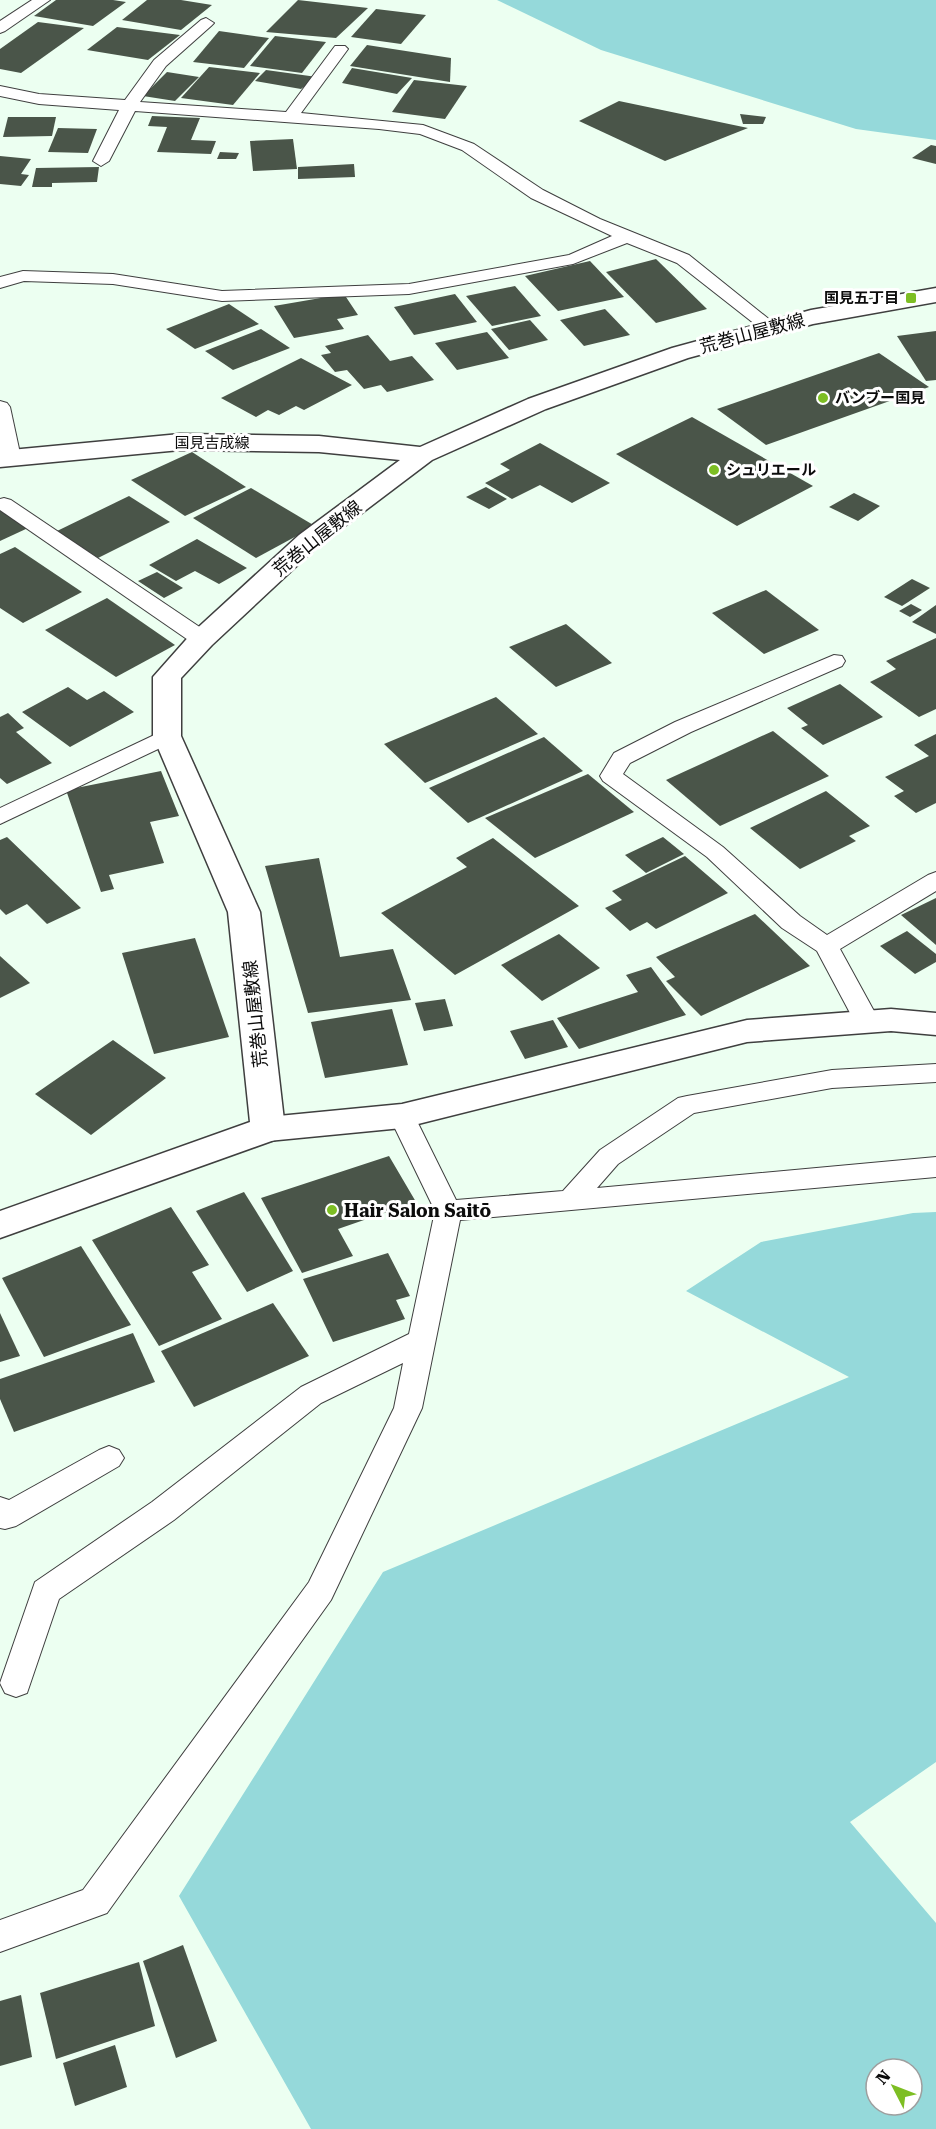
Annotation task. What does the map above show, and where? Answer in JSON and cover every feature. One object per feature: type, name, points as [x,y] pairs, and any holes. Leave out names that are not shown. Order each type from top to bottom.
[{"type":"street","name":"荒巻山屋敷線","points":[[268,1129],[244,912],[167,736],[167,677],[202,639],[308,541],[423,456],[537,404],[680,353],[811,317],[936,295]]},
{"type":"street","name":"国見吉成線","points":[[5,458],[180,442],[319,444],[423,456]]},
{"type":"street","points":[[0,1225],[268,1129],[402,1116],[747,1031],[891,1020],[936,1024]]},
{"type":"lane","points":[[0,28],[42,0]]},
{"type":"lane","points":[[101,161],[129,106],[160,63],[206,23]]},
{"type":"lane","points":[[289,119],[340,49]]},
{"type":"lane","points":[[0,91],[39,99],[379,124],[423,130],[468,147],[537,194],[594,223],[683,259],[771,328]]},
{"type":"lane","points":[[0,283],[23,276],[113,279],[222,297],[409,289],[573,259],[628,237]]},
{"type":"lane","points":[[0,406],[8,435],[5,458]]},
{"type":"lane","points":[[4,504],[202,639]]},
{"type":"lane","points":[[834,661],[683,727],[622,758],[612,776],[715,852],[791,922],[826,946],[867,1022]]},
{"type":"lane","points":[[0,817],[167,736]]},
{"type":"lane","points":[[826,946],[936,880]]},
{"type":"lane","points":[[570,1200],[609,1157],[687,1105],[832,1079],[936,1073]]},
{"type":"lane","points":[[0,1936],[95,1902],[320,1591],[408,1408],[448,1211],[402,1116]]},
{"type":"lane","points":[[448,1211],[936,1167]]},
{"type":"lane","points":[[16,1683],[46,1591],[163,1510],[311,1395],[421,1341]]},
{"type":"lane","points":[[0,1509],[5,1517],[109,1458]]},
{"type":"shaded area","points":[[497,0],[936,0],[936,140],[856,129],[601,50]]},
{"type":"shaded area","points":[[936,1212],[936,1762],[850,1822],[936,1923],[936,2129],[311,2129],[179,1896],[383,1572],[849,1377],[686,1291],[761,1242],[913,1213]]},
{"type":"building","points":[[56,0],[126,2],[93,26],[34,16]]},
{"type":"building","points":[[147,0],[181,0],[212,5],[181,30],[122,20]]},
{"type":"building","points":[[298,0],[368,8],[336,38],[266,32]]},
{"type":"building","points":[[376,9],[426,15],[401,44],[351,37]]},
{"type":"building","points":[[38,22],[84,28],[21,73],[0,69],[0,49]]},
{"type":"building","points":[[117,27],[180,35],[148,60],[87,50]]},
{"type":"building","points":[[219,31],[269,38],[244,68],[193,62]]},
{"type":"building","points":[[275,36],[326,42],[302,73],[250,66]]},
{"type":"building","points":[[367,45],[451,58],[450,82],[350,66]]},
{"type":"building","points":[[209,67],[260,73],[233,105],[181,98]]},
{"type":"building","points":[[352,68],[412,78],[397,94],[342,83]]},
{"type":"building","points":[[266,70],[317,77],[301,89],[255,81]]},
{"type":"building","points":[[167,72],[199,77],[175,101],[143,96]]},
{"type":"building","points":[[414,80],[467,86],[445,119],[392,112]]},
{"type":"building","points":[[619,101],[748,128],[665,161],[579,121]]},
{"type":"building","points":[[740,114],[766,117],[763,124],[743,124]]},
{"type":"building","points":[[152,116],[200,118],[191,140],[216,141],[211,154],[157,152],[167,127],[148,126]]},
{"type":"building","points":[[8,117],[56,117],[52,136],[3,137]]},
{"type":"building","points":[[58,128],[97,129],[88,153],[48,152]]},
{"type":"building","points":[[293,139],[297,169],[253,171],[250,141]]},
{"type":"building","points":[[931,145],[936,146],[936,164],[912,158]]},
{"type":"building","points":[[220,152],[239,153],[236,159],[217,159]]},
{"type":"building","points":[[0,156],[31,159],[21,174],[29,175],[21,186],[0,184]]},
{"type":"building","points":[[354,164],[355,177],[298,179],[298,167]]},
{"type":"building","points":[[99,167],[97,182],[52,183],[52,187],[32,187],[36,168]]},
{"type":"building","points":[[656,259],[707,309],[656,323],[606,272]]},
{"type":"building","points":[[590,261],[624,297],[558,311],[525,276]]},
{"type":"building","points":[[515,286],[541,316],[492,326],[466,296]]},
{"type":"building","points":[[344,294],[358,315],[337,319],[344,329],[294,338],[274,306]]},
{"type":"building","points":[[455,294],[477,322],[414,335],[394,307]]},
{"type":"building","points":[[229,304],[259,324],[195,349],[166,329]]},
{"type":"building","points":[[605,309],[630,335],[584,346],[560,320]]},
{"type":"building","points":[[530,320],[548,340],[509,350],[491,329]]},
{"type":"building","points":[[261,329],[290,348],[233,370],[205,351]]},
{"type":"building","points":[[936,331],[936,380],[926,381],[897,336]]},
{"type":"building","points":[[487,332],[509,358],[457,370],[435,343]]},
{"type":"building","points":[[368,335],[390,361],[412,356],[434,380],[387,392],[381,385],[364,389],[347,370],[335,372],[321,355],[331,353],[325,346]]},
{"type":"building","name":"バンブー国見","points":[[879,353],[929,387],[766,445],[717,409]]},
{"type":"building","points":[[301,358],[352,385],[304,410],[296,406],[279,415],[268,410],[256,417],[221,398]]},
{"type":"building","name":"シュリエール","points":[[692,417],[813,486],[737,526],[616,454]]},
{"type":"building","points":[[540,443],[610,483],[572,503],[540,485],[512,499],[485,483],[510,470],[500,464]]},
{"type":"building","points":[[192,452],[246,487],[185,516],[131,480]]},
{"type":"building","points":[[486,487],[507,499],[489,509],[466,497]]},
{"type":"building","points":[[251,488],[315,526],[256,558],[193,518]]},
{"type":"building","points":[[854,493],[880,506],[858,521],[829,507]]},
{"type":"building","points":[[129,496],[170,522],[98,558],[57,531]]},
{"type":"building","points":[[0,508],[28,528],[0,541]]},
{"type":"building","points":[[197,539],[247,568],[219,584],[195,571],[176,581],[149,565]]},
{"type":"building","points":[[15,547],[82,592],[23,623],[0,608],[0,554]]},
{"type":"building","points":[[157,572],[183,588],[164,598],[138,581]]},
{"type":"building","points":[[912,579],[930,588],[902,606],[884,597]]},
{"type":"building","points":[[766,590],[819,630],[764,654],[712,613]]},
{"type":"building","points":[[107,598],[175,645],[116,677],[45,630]]},
{"type":"building","points":[[911,604],[922,610],[910,617],[899,611]]},
{"type":"building","points":[[936,605],[936,634],[912,622]]},
{"type":"building","points":[[566,624],[612,663],[556,687],[509,647]]},
{"type":"building","points":[[936,638],[936,709],[919,717],[870,682],[896,669],[886,661]]},
{"type":"building","points":[[840,684],[883,717],[823,745],[801,728],[808,725],[787,708]]},
{"type":"building","points":[[68,687],[87,700],[104,691],[134,712],[70,747],[22,712]]},
{"type":"building","points":[[496,697],[538,734],[425,783],[384,744]]},
{"type":"building","points":[[8,713],[24,728],[16,732],[52,763],[7,784],[0,778],[0,717]]},
{"type":"building","points":[[773,731],[829,776],[720,826],[666,780]]},
{"type":"building","points":[[936,734],[936,803],[916,813],[894,796],[904,791],[885,777],[929,756],[914,745]]},
{"type":"building","points":[[544,737],[583,771],[468,823],[429,788]]},
{"type":"building","points":[[161,771],[179,816],[150,822],[164,863],[109,875],[114,889],[101,892],[66,790]]},
{"type":"building","points":[[588,774],[634,812],[535,858],[485,818]]},
{"type":"building","points":[[826,791],[870,826],[849,836],[856,841],[800,869],[750,828]]},
{"type":"building","points":[[7,837],[81,908],[47,924],[27,904],[6,915],[0,909],[0,840]]},
{"type":"building","points":[[663,837],[684,854],[646,873],[625,855]]},
{"type":"building","points":[[493,838],[579,906],[455,975],[381,913],[467,867],[456,858]]},
{"type":"building","points":[[685,856],[728,893],[656,929],[647,922],[630,931],[605,908],[622,900],[612,891]]},
{"type":"building","points":[[319,858],[340,957],[393,949],[411,1000],[308,1013],[265,866]]},
{"type":"building","points":[[936,898],[936,945],[901,915]]},
{"type":"building","points":[[755,914],[810,966],[701,1016],[666,981],[675,977],[656,957]]},
{"type":"building","points":[[907,931],[936,954],[936,962],[915,974],[880,946]]},
{"type":"building","points":[[559,934],[600,968],[542,1001],[501,965]]},
{"type":"building","points":[[195,938],[229,1037],[154,1054],[122,953]]},
{"type":"building","points":[[0,956],[30,983],[0,998]]},
{"type":"building","points":[[651,967],[686,1015],[579,1049],[557,1018],[638,992],[626,975]]},
{"type":"building","points":[[445,999],[453,1026],[424,1031],[415,1003]]},
{"type":"building","points":[[392,1009],[408,1065],[325,1078],[311,1022]]},
{"type":"building","points":[[553,1020],[568,1047],[525,1059],[510,1031]]},
{"type":"building","points":[[113,1040],[166,1078],[91,1135],[35,1094]]},
{"type":"building","points":[[389,1156],[416,1202],[338,1229],[353,1256],[302,1273],[261,1198]]},
{"type":"building","points":[[244,1192],[293,1271],[247,1292],[196,1211]]},
{"type":"building","points":[[171,1207],[209,1265],[192,1272],[222,1319],[159,1346],[92,1240]]},
{"type":"building","points":[[81,1246],[131,1325],[44,1357],[2,1278]]},
{"type":"building","points":[[388,1253],[410,1296],[396,1300],[405,1319],[333,1342],[303,1279]]},
{"type":"building","points":[[273,1303],[309,1356],[194,1407],[161,1351]]},
{"type":"building","points":[[0,1313],[20,1356],[0,1362]]},
{"type":"building","points":[[133,1333],[155,1382],[14,1432],[0,1399],[0,1379]]},
{"type":"building","points":[[183,1945],[217,2041],[176,2058],[143,1961]]},
{"type":"building","points":[[139,1962],[155,2026],[56,2059],[40,1993]]},
{"type":"building","points":[[21,1995],[32,2057],[0,2066],[0,2001]]},
{"type":"building","points":[[115,2045],[127,2087],[75,2106],[63,2063]]},
{"type":"place","name":"国見五丁目","points":[[911,298]]},
{"type":"place","name":"バンブー国見","points":[[823,398]]},
{"type":"place","name":"シュリエール","points":[[714,470]]},
{"type":"place","name":"Hair Salon Saitō","points":[[332,1210]]}]
